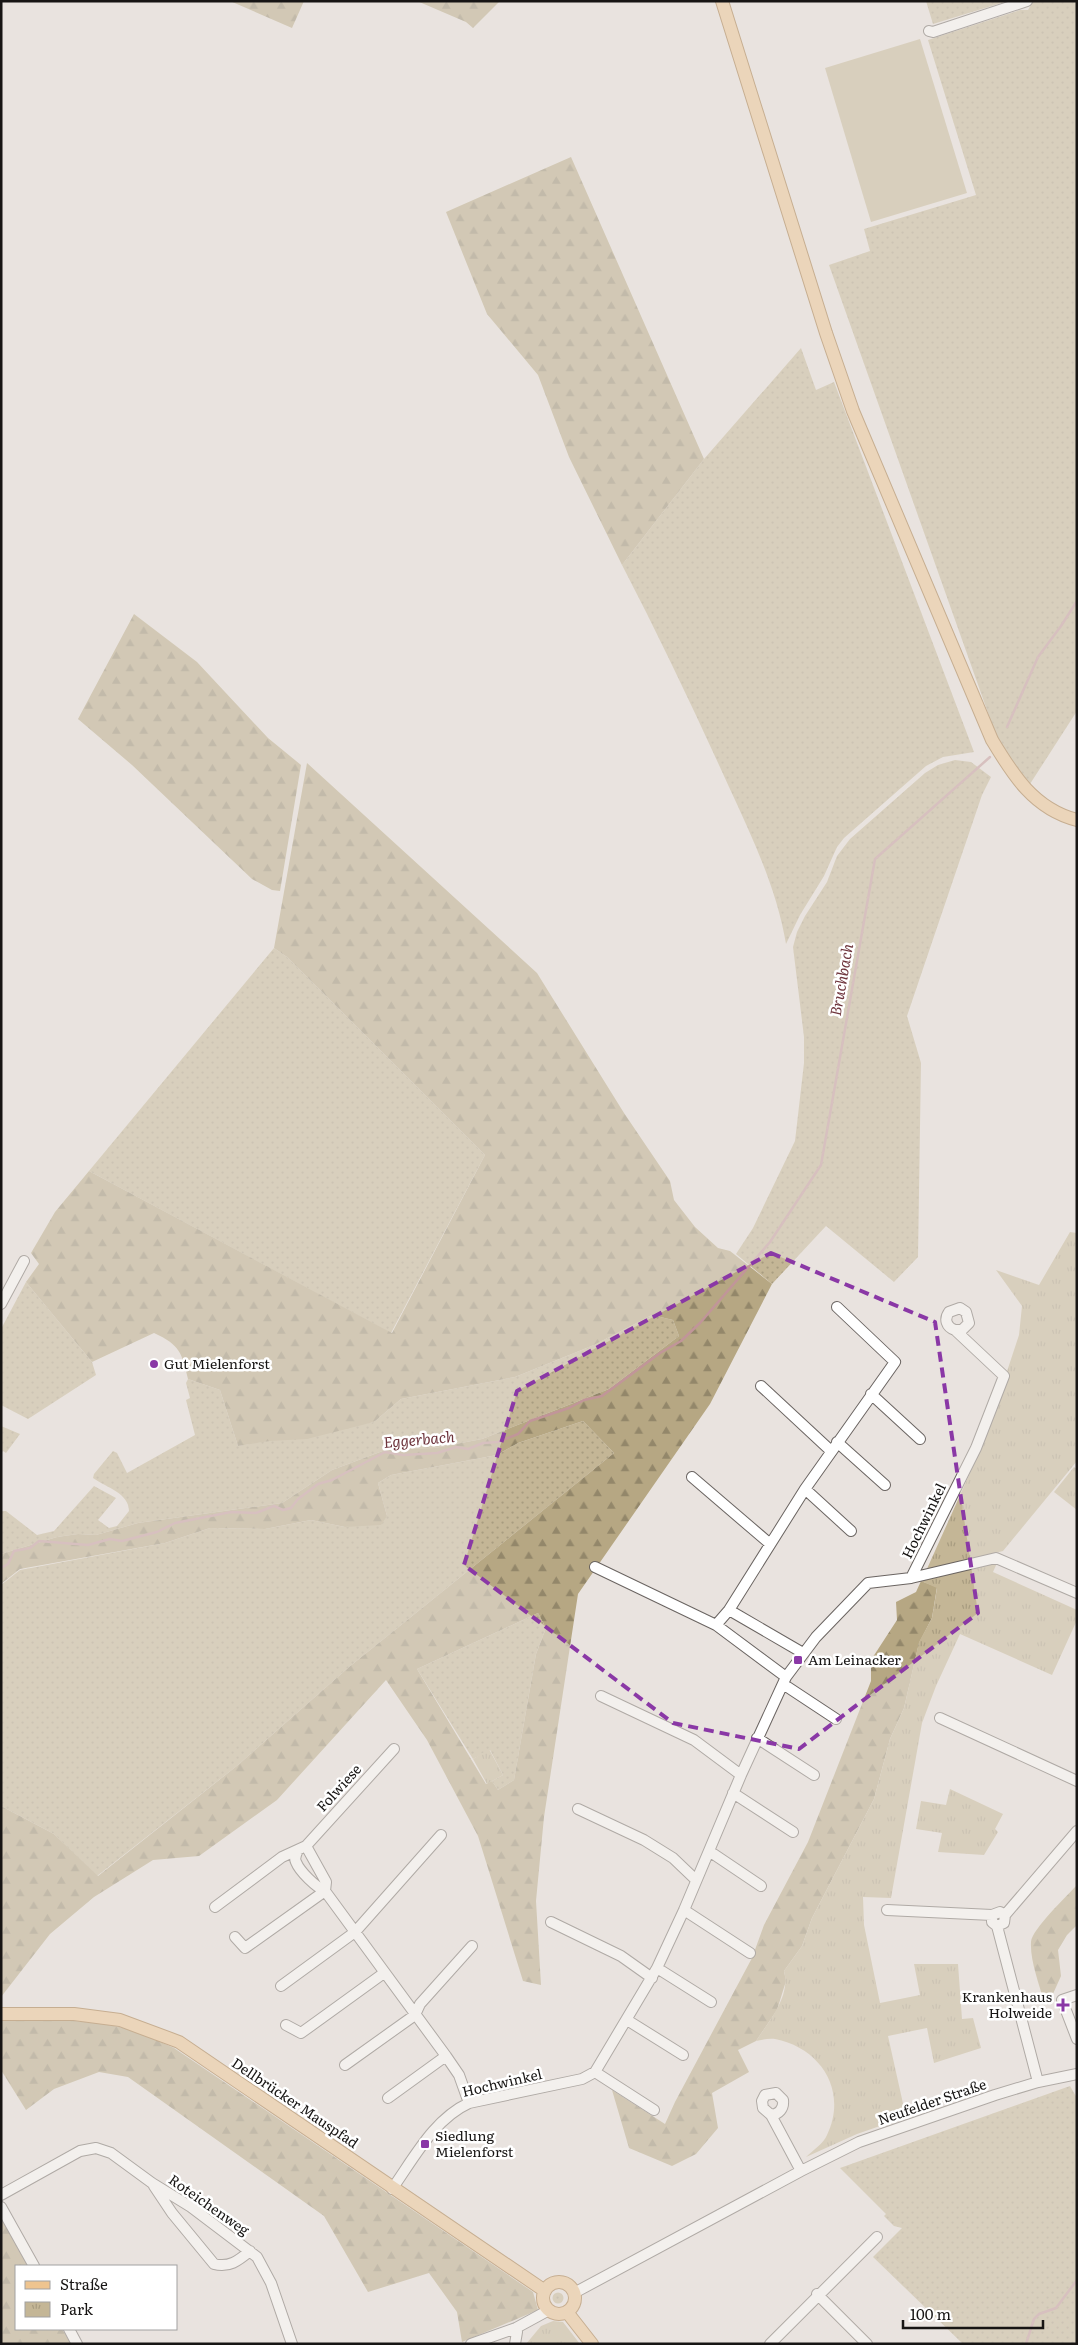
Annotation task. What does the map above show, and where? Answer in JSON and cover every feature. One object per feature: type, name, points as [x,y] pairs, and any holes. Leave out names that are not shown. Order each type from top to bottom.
[{"type":"main road","points":[[722,1],[826,333],[853,411],[992,740],[1017,781],[1029,794],[1047,808],[1077,820]]},
{"type":"main road","name":"Dellbrücker Mauspfad","points":[[1,2014],[74,2014],[120,2020],[179,2042],[545,2291]]},
{"type":"main road","points":[[558,2282],[568,2285],[574,2293],[574,2304],[567,2312],[558,2314],[549,2310],[544,2301],[545,2291],[558,2282]]},
{"type":"main road","points":[[567,2312],[592,2344]]},
{"type":"street","points":[[929,31],[934,32],[1027,1]]},
{"type":"street","points":[[1,1304],[24,1261]]},
{"type":"street","points":[[716,1625],[729,1610],[769,1544],[834,1446],[895,1362],[837,1307]]},
{"type":"street","name":"Hochwinkel","points":[[392,2188],[438,2124],[455,2110],[469,2103],[582,2079],[595,2072],[657,1968],[784,1681],[803,1653],[868,1582],[912,1578],[976,1448],[1004,1376],[955,1330]]},
{"type":"street","points":[[761,1386],[885,1485]]},
{"type":"street","points":[[871,1394],[920,1439]]},
{"type":"street","points":[[692,1477],[769,1544]]},
{"type":"street","points":[[805,1489],[851,1531]]},
{"type":"street","points":[[912,1578],[996,1558],[1077,1594]]},
{"type":"street","points":[[595,1567],[716,1625],[784,1681],[836,1719]]},
{"type":"street","points":[[729,1610],[803,1653]]},
{"type":"street","points":[[601,1696],[694,1740],[741,1775]]},
{"type":"street","points":[[940,1718],[1077,1781]]},
{"type":"street","points":[[758,1738],[814,1775]]},
{"type":"street","name":"Folwiese","points":[[215,1907],[282,1857],[302,1848],[394,1749]]},
{"type":"street","points":[[733,1793],[793,1832]]},
{"type":"street","points":[[578,1809],[644,1840],[673,1858],[696,1880]]},
{"type":"street","points":[[998,1926],[1004,1923],[1005,1915],[1077,1831]]},
{"type":"street","points":[[281,1986],[354,1932],[440,1835]]},
{"type":"street","points":[[235,1937],[246,1948],[325,1890],[326,1882],[302,1848],[295,1856],[297,1864],[319,1888],[325,1890],[446,2056],[459,2075],[469,2103]]},
{"type":"street","points":[[709,1851],[761,1886]]},
{"type":"street","points":[[684,1910],[750,1953]]},
{"type":"street","points":[[887,1910],[992,1915],[998,1912],[1005,1915]]},
{"type":"street","points":[[992,1915],[992,1922],[998,1926],[1038,2082]]},
{"type":"street","points":[[551,1922],[621,1956],[652,1978]]},
{"type":"street","points":[[346,2065],[415,2015],[420,2004],[472,1946]]},
{"type":"street","points":[[657,1968],[711,2002]]},
{"type":"street","points":[[286,2025],[301,2033],[384,1973]]},
{"type":"street","points":[[1077,1995],[1062,2000],[1077,2039]]},
{"type":"street","points":[[627,2020],[683,2055]]},
{"type":"street","points":[[388,2098],[446,2056]]},
{"type":"street","points":[[595,2072],[654,2110]]},
{"type":"street","name":"Neufelder Straße","points":[[574,2293],[801,2171],[859,2142],[1038,2082],[1077,2074]]},
{"type":"street","points":[[771,2114],[801,2171]]},
{"type":"street","name":"Roteichenweg","points":[[1,2195],[80,2151],[96,2148],[111,2153],[152,2183],[191,2207],[250,2251],[260,2261],[267,2274],[292,2344]]},
{"type":"street","name":"Roteichenweg","points":[[152,2183],[172,2213],[214,2264],[224,2266],[239,2261],[250,2251]]},
{"type":"street","points":[[1,2207],[33,2265]]},
{"type":"street","points":[[770,2344],[877,2237]]},
{"type":"street","points":[[818,2294],[867,2344]]},
{"type":"street","points":[[471,2344],[516,2328],[549,2310]]},
{"type":"street","points":[[515,2344],[516,2328]]},
{"type":"street","points":[[70,2330],[77,2344]]},
{"type":"highlighted area","points":[[771,1253],[935,1322],[978,1613],[799,1749],[673,1723],[464,1565],[517,1391]]},
{"type":"green space","points":[[230,1],[304,1],[292,28]]},
{"type":"green space","points":[[417,1],[500,1],[473,28],[466,22]]},
{"type":"green space","points":[[926,1],[1008,1],[933,24]]},
{"type":"green space","points":[[1033,1],[1077,1],[1077,711],[1030,784],[998,741],[829,265],[870,251],[864,229],[976,195],[928,40],[1020,10],[1028,10]]},
{"type":"green space","points":[[920,39],[967,193],[871,222],[825,68]]},
{"type":"green space","points":[[571,157],[704,459],[622,565],[569,457],[538,375],[487,314],[446,212]]},
{"type":"green space","points":[[801,348],[816,390],[834,382],[974,752],[943,757],[926,766],[844,838],[837,847],[824,876],[800,915],[786,944],[777,903],[755,844],[690,703],[622,565],[704,459]]},
{"type":"green space","points":[[134,614],[197,662],[268,738],[301,765],[280,891],[272,890],[252,879],[132,765],[78,719]]},
{"type":"green space","points":[[955,760],[971,762],[991,777],[982,795],[907,1016],[921,1063],[918,1257],[894,1282],[826,1226],[772,1284],[736,1254],[753,1228],[795,1141],[804,1063],[804,1037],[793,947],[797,932],[827,882],[837,856],[850,839],[925,773],[938,765]]},
{"type":"green space","points":[[307,763],[537,973],[624,1113],[670,1181],[674,1200],[695,1227],[718,1248],[730,1251],[772,1284],[710,1404],[578,1594],[544,1817],[536,1901],[541,1985],[523,1981],[478,1836],[427,1740],[386,1680],[277,1800],[199,1856],[153,1860],[94,1897],[50,1934],[1,1997],[1,1806],[54,1834],[98,1876],[238,1765],[349,1667],[614,1453],[583,1421],[518,1443],[497,1455],[391,1475],[378,1483],[387,1516],[381,1525],[345,1527],[311,1520],[265,1529],[210,1528],[165,1543],[20,1569],[1,1584],[1,1554],[57,1537],[78,1534],[96,1535],[138,1523],[282,1503],[332,1470],[388,1449],[435,1448],[482,1439],[609,1389],[679,1336],[673,1320],[652,1315],[594,1345],[515,1377],[401,1399],[374,1422],[307,1439],[270,1441],[238,1446],[220,1390],[188,1379],[181,1356],[175,1346],[163,1337],[154,1333],[92,1362],[26,1282],[39,1264],[31,1253],[55,1212],[89,1171],[392,1333],[485,1155],[287,957],[274,948]],"holes":[[[538,1613],[546,1628],[536,1654],[514,1780],[498,1790],[492,1781],[486,1784],[417,1669]]]},
{"type":"green space","points":[[274,948],[287,957],[485,1155],[391,1333],[89,1171]]},
{"type":"green space","points":[[1070,1232],[1077,1233],[1077,1461],[1003,1551],[926,1571],[983,1444],[1019,1335],[1022,1306],[996,1270],[1039,1285]]},
{"type":"green space","points":[[26,1282],[92,1362],[96,1375],[28,1419],[1,1405],[1,1329]]},
{"type":"green space","points":[[652,1315],[673,1320],[679,1336],[609,1389],[482,1439],[435,1448],[388,1449],[332,1470],[282,1503],[138,1523],[96,1535],[78,1534],[57,1537],[1,1554],[1,1511],[6,1511],[37,1535],[54,1531],[94,1486],[116,1498],[98,1520],[109,1528],[117,1526],[129,1511],[128,1505],[121,1495],[93,1478],[94,1474],[113,1451],[117,1453],[127,1473],[195,1435],[186,1400],[190,1398],[186,1383],[188,1379],[220,1390],[238,1446],[374,1422],[401,1399],[515,1377],[594,1345]]},
{"type":"green space","points":[[583,1421],[614,1453],[349,1667],[238,1765],[97,1876],[54,1834],[1,1806],[1,1585],[20,1570],[165,1543],[210,1528],[265,1529],[311,1520],[345,1527],[387,1516],[378,1483],[391,1475],[497,1455],[518,1443]]},
{"type":"green space","points":[[1,1426],[20,1434],[6,1453],[3,1451],[1,1453]]},
{"type":"green space","points":[[1074,1467],[1077,1469],[1077,1510],[1054,1492]]},
{"type":"green space","points":[[997,1563],[993,1572],[1077,1610],[1077,1620],[1052,1675],[960,1634],[936,1686],[922,1723],[891,1898],[863,1897],[864,1925],[880,2003],[920,1995],[914,1964],[958,1964],[962,2019],[973,2018],[981,2048],[934,2063],[927,2028],[888,2036],[906,2117],[857,2134],[806,2157],[821,2144],[827,2135],[833,2119],[834,2103],[832,2088],[826,2074],[817,2062],[791,2044],[775,2039],[756,2041],[782,1999],[785,1980],[784,1971],[802,1946],[812,1918],[874,1799],[890,1739],[904,1708],[919,1642],[932,1618],[937,1588],[921,1581]]},
{"type":"green space","points":[[921,1581],[937,1587],[932,1618],[919,1643],[904,1708],[890,1739],[874,1799],[812,1918],[802,1946],[784,1971],[786,1981],[777,2010],[756,2041],[738,2050],[749,2072],[712,2093],[718,2128],[696,2154],[672,2166],[629,2148],[612,2090],[665,2124],[752,1958],[764,1925],[808,1842],[871,1681],[871,1660],[897,1620],[896,1602],[916,1592]]},
{"type":"green space","points":[[538,1613],[546,1628],[536,1654],[514,1780],[498,1790],[492,1781],[503,1775],[490,1750],[473,1759],[417,1669]]},
{"type":"green space","points":[[489,1749],[503,1775],[487,1784],[473,1759]]},
{"type":"green space","points":[[950,1789],[1003,1814],[995,1829],[998,1832],[984,1855],[938,1852],[942,1833],[916,1829],[921,1801],[946,1805]]},
{"type":"green space","points":[[1077,1885],[1077,1925],[1067,1935],[1058,1950],[1061,1976],[1048,2005],[1044,2002],[1035,1972],[1031,1942],[1043,1921]]},
{"type":"green space","points":[[1,2020],[67,2020],[99,2023],[137,2032],[174,2048],[533,2292],[538,2310],[462,2342],[457,2312],[429,2273],[368,2292],[324,2216],[128,2077],[99,2072],[54,2089],[26,2110],[1,2070]]},
{"type":"green space","points":[[1070,2086],[1077,2098],[1077,2344],[963,2344],[873,2257],[902,2228],[894,2226],[884,2216],[886,2214],[840,2168]]},
{"type":"green space","points":[[1,2217],[27,2265],[15,2265],[15,2330],[63,2330],[71,2344],[1,2344]]},
{"type":"green space","points":[[558,2292],[564,2298],[558,2304],[552,2298]]},
{"type":"green space","points":[[553,2321],[563,2322],[580,2344],[526,2344],[541,2326]]},
{"type":"waterway","name":"Bruchbach","points":[[1007,727],[1038,657],[1077,601]]},
{"type":"waterway","name":"Eggerbach","points":[[1,1568],[8,1564],[14,1551],[30,1548],[39,1541],[88,1545],[110,1539],[122,1541],[157,1532],[175,1523],[231,1512],[256,1513],[274,1506],[283,1510],[291,1508],[298,1499],[318,1484],[332,1480],[385,1452],[403,1455],[437,1453],[456,1447],[468,1449],[483,1443],[498,1442],[518,1434],[530,1421],[569,1408],[584,1400],[602,1396],[660,1353],[681,1341],[700,1323],[770,1242],[821,1165],[875,859],[990,757]]},
{"type":"waterway","points":[[1026,2344],[1034,2319],[1039,2314],[1056,2308],[1077,2280]]},
{"type":"place","name":"Gut Mielenforst","points":[[154,1364]]},
{"type":"place","name":"Am Leinacker","points":[[798,1660]]},
{"type":"place","name":"Krankenhaus Holweide","points":[[1063,2005]]},
{"type":"place","name":"Siedlung Mielenforst","points":[[425,2144]]}]
